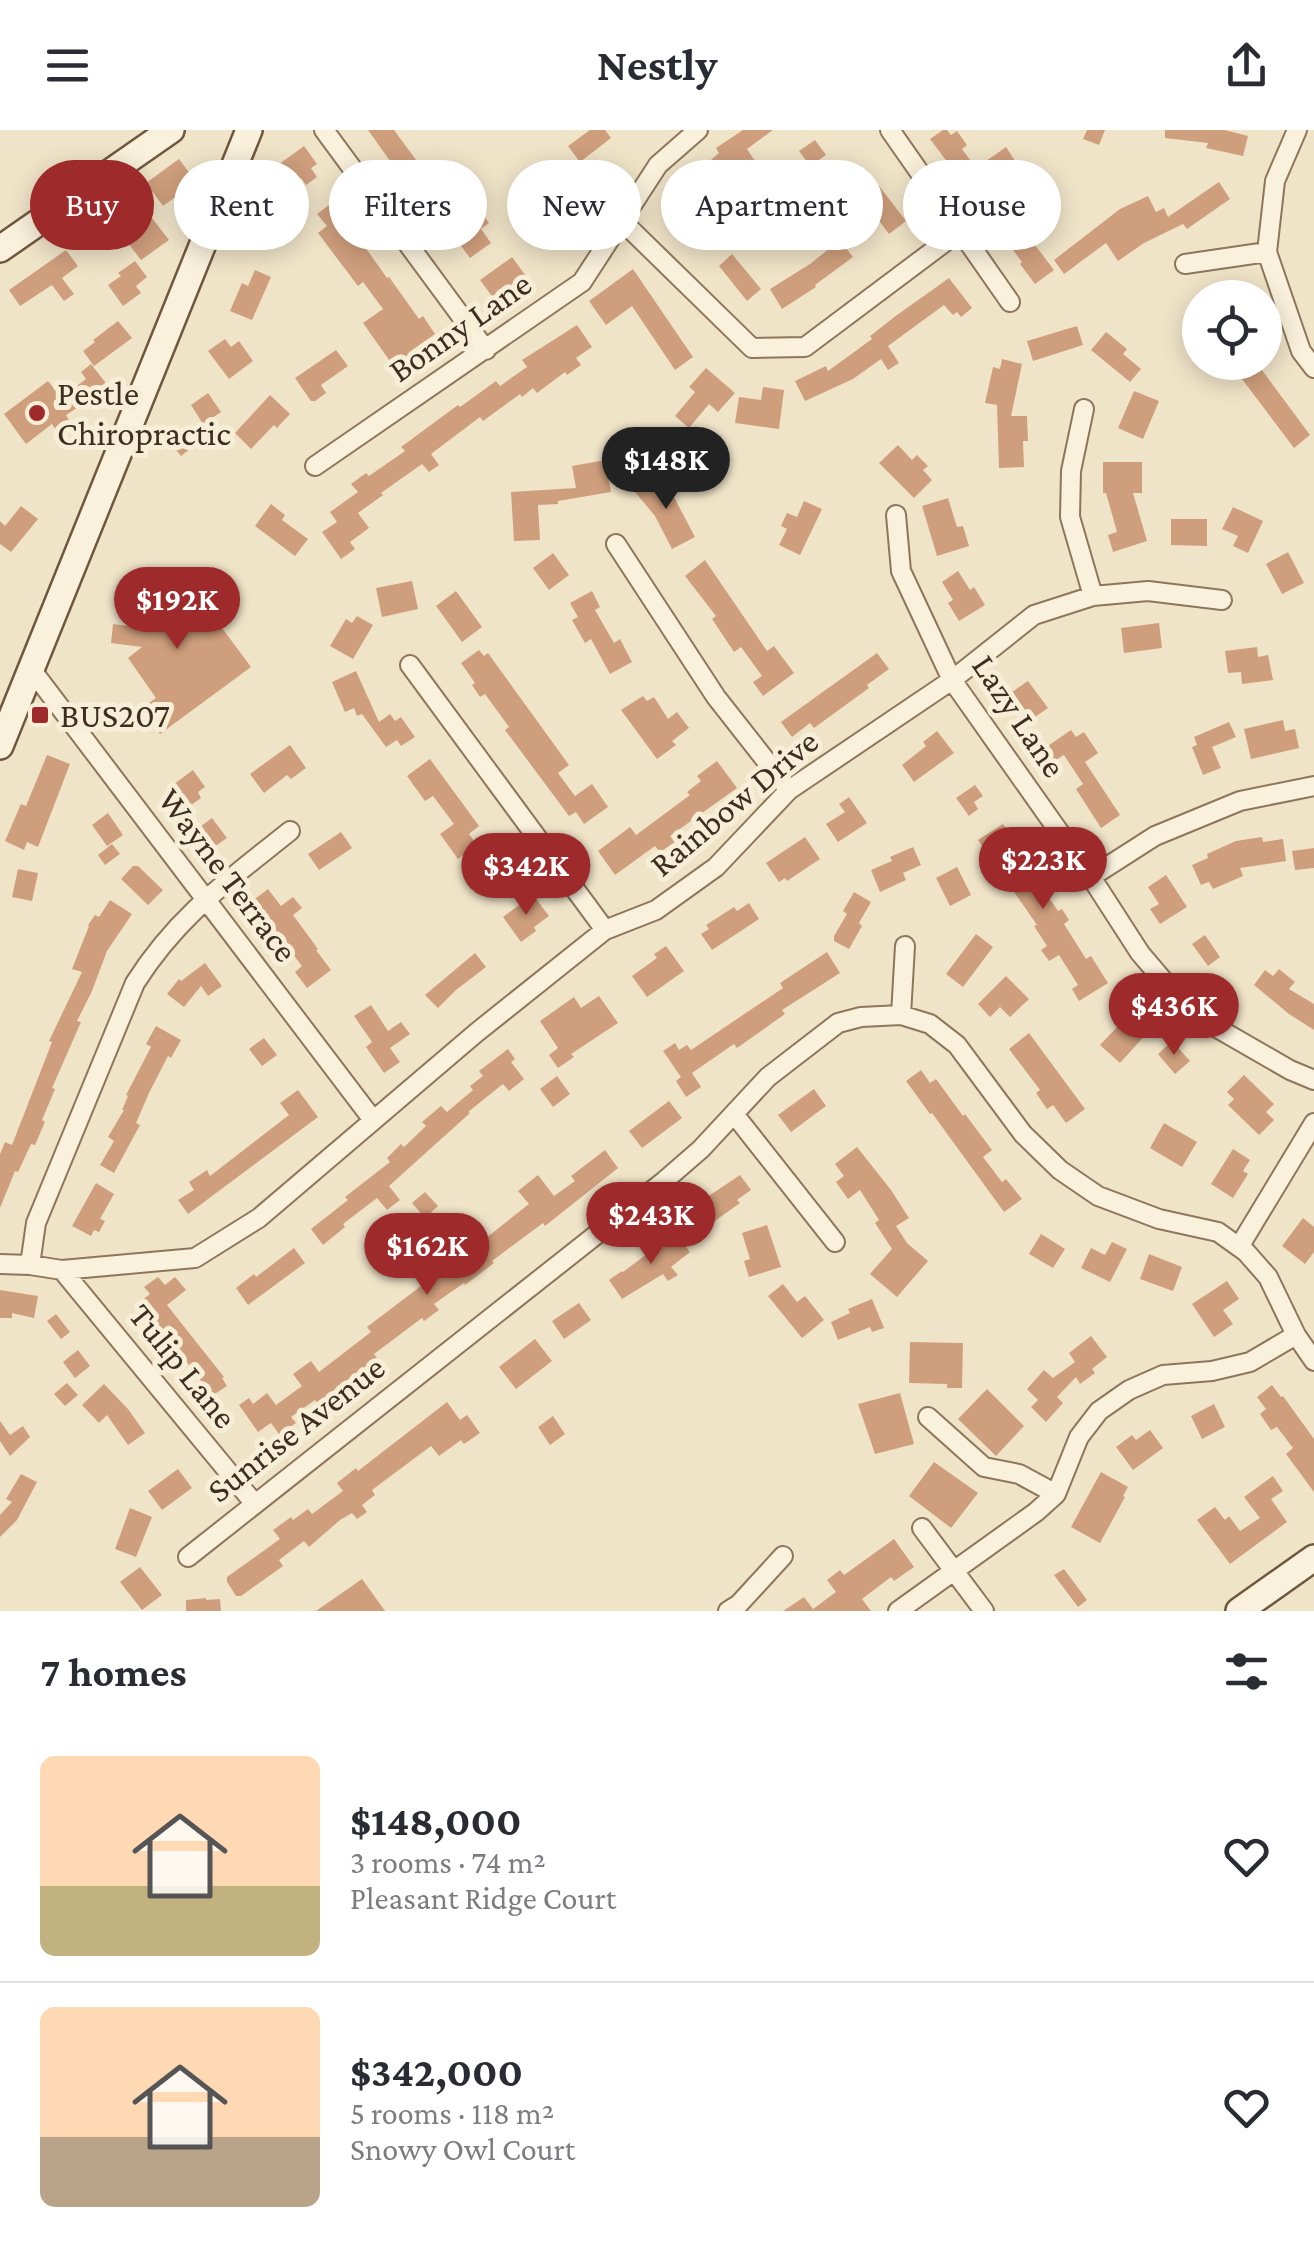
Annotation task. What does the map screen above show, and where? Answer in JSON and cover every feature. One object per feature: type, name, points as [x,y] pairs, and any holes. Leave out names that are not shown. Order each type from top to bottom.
[{"type":"main road","points":[[0,249],[171,130]]},
{"type":"main road","points":[[0,746],[248,130]]},
{"type":"main road","points":[[1240,1611],[1314,1558]]},
{"type":"street","points":[[324,130],[486,350]]},
{"type":"street","name":"Bonny Lane","points":[[641,191],[658,165],[698,130]]},
{"type":"street","points":[[890,130],[912,160]]},
{"type":"street","points":[[1297,130],[1276,180],[1268,252],[1301,352],[1314,368]]},
{"type":"street","points":[[641,239],[752,348],[805,347],[935,250]]},
{"type":"street","name":"Bonny Lane","points":[[314,466],[582,282],[603,250]]},
{"type":"street","points":[[975,250],[1010,302]]},
{"type":"street","points":[[1186,264],[1268,252]]},
{"type":"street","points":[[1084,408],[1070,471],[1070,517],[1093,596]]},
{"type":"street","name":"Lazy Lane","points":[[896,516],[901,571],[952,680],[1092,877],[1140,953],[1191,1013],[1314,1080]]},
{"type":"street","points":[[616,544],[716,698],[789,790]]},
{"type":"street","name":"Rainbow Drive","points":[[0,1264],[62,1270],[195,1258],[259,1218],[605,930],[656,910],[716,867],[789,790],[952,680],[1034,615],[1093,596],[1148,591],[1222,600]]},
{"type":"street","points":[[410,665],[605,930]]},
{"type":"street","name":"Wayne Terrace","points":[[30,669],[374,1120]]},
{"type":"street","points":[[1092,877],[1155,836],[1240,801],[1314,786]]},
{"type":"street","points":[[30,1265],[36,1223],[130,994],[150,960],[205,898],[290,831]]},
{"type":"street","points":[[906,946],[901,1015],[930,1024],[957,1045],[1023,1134],[1060,1170],[1098,1196],[1159,1219],[1218,1232],[1238,1247],[1268,1277],[1296,1336],[1314,1361]]},
{"type":"street","name":"Sunrise Avenue","points":[[188,1558],[663,1182],[768,1077],[838,1023],[860,1017],[901,1015]]},
{"type":"street","points":[[734,1114],[835,1242]]},
{"type":"street","points":[[1238,1247],[1314,1123]]},
{"type":"street","name":"Tulip Lane","points":[[62,1270],[254,1504]]},
{"type":"street","points":[[898,1611],[1056,1494],[1079,1438],[1099,1411],[1130,1390],[1163,1375],[1212,1371],[1250,1362],[1296,1336]]},
{"type":"street","points":[[928,1417],[984,1467],[1019,1474],[1056,1494]]},
{"type":"street","points":[[922,1528],[984,1611]]},
{"type":"street","points":[[728,1611],[783,1556]]},
{"type":"building","points":[[368,130],[394,130],[416,160],[389,160]]},
{"type":"building","points":[[590,130],[605,130],[611,138],[583,160],[568,146]]},
{"type":"building","points":[[743,130],[773,130],[747,149],[754,160],[711,160],[719,153],[716,148]]},
{"type":"building","points":[[943,130],[951,135],[957,131],[967,145],[962,149],[970,160],[946,160],[930,139]]},
{"type":"building","points":[[1087,130],[1105,130],[1099,145],[1083,139]]},
{"type":"building","points":[[1165,130],[1225,130],[1248,136],[1243,156],[1206,148],[1208,143],[1165,138]]},
{"type":"building","points":[[815,140],[826,155],[819,160],[806,160],[799,151]]},
{"type":"building","points":[[304,146],[317,164],[311,168],[317,177],[309,183],[309,160],[285,160]]},
{"type":"building","points":[[1006,147],[1014,160],[987,160]]},
{"type":"building","points":[[174,163],[174,198],[163,206],[154,194],[154,177]]},
{"type":"building","points":[[1219,182],[1230,199],[1187,229],[1183,224],[1118,261],[1106,243],[1064,274],[1054,260],[1120,209],[1148,196],[1156,212],[1164,208],[1168,217]]},
{"type":"building","points":[[883,191],[903,217],[903,223],[889,234],[883,226]]},
{"type":"building","points":[[329,205],[329,248],[318,233],[327,226],[317,214]]},
{"type":"building","points":[[154,221],[169,240],[141,260],[133,250],[154,250]]},
{"type":"building","points":[[66,250],[78,266],[62,278],[74,294],[64,301],[52,285],[20,306],[9,290]]},
{"type":"building","points":[[331,250],[367,250],[419,319],[423,316],[435,334],[394,367],[363,323],[383,309],[363,282],[358,286]]},
{"type":"building","points":[[464,250],[481,250],[470,258]]},
{"type":"building","points":[[828,250],[848,250],[853,257],[782,309],[770,289]]},
{"type":"building","points":[[1013,250],[1039,250],[1054,270],[1035,284]]},
{"type":"building","points":[[732,254],[761,289],[747,301],[719,266]]},
{"type":"building","points":[[512,257],[526,276],[494,299],[480,280]]},
{"type":"building","points":[[135,261],[147,277],[136,286],[141,293],[123,306],[108,285]]},
{"type":"building","points":[[633,269],[693,357],[675,370],[632,306],[606,325],[589,301]]},
{"type":"building","points":[[255,270],[271,277],[252,320],[230,311],[242,283],[248,286]]},
{"type":"building","points":[[949,278],[972,308],[961,317],[944,305],[888,346],[899,363],[888,370],[881,359],[853,379],[805,401],[795,381],[826,366],[828,371]]},
{"type":"building","points":[[118,321],[132,338],[94,366],[83,351]]},
{"type":"building","points":[[577,325],[592,347],[576,358],[581,365],[537,393],[533,388],[522,397],[520,394],[483,421],[480,417],[431,454],[439,465],[429,472],[422,464],[381,493],[358,513],[369,528],[350,542],[355,549],[341,559],[322,532],[337,522],[330,512],[358,492],[351,484],[405,451],[401,447],[458,405],[496,381],[500,386],[527,367],[522,360]]},
{"type":"building","points":[[1077,326],[1083,345],[1033,361],[1027,341]]},
{"type":"building","points":[[1106,332],[1127,349],[1123,354],[1141,369],[1130,382],[1091,350]]},
{"type":"building","points":[[225,339],[231,347],[239,341],[253,361],[229,379],[208,351]]},
{"type":"building","points":[[336,350],[348,366],[321,385],[326,393],[311,401],[295,378]]},
{"type":"building","points":[[1002,359],[1022,364],[1011,416],[1027,416],[1024,467],[999,468],[997,405],[985,403],[993,367],[1000,369]]},
{"type":"building","name":"Pestle Chiropractic","points":[[91,364],[109,387],[66,415],[69,420],[56,430],[52,424],[26,444],[4,414],[48,381],[61,398],[86,379],[81,372]]},
{"type":"building","points":[[706,368],[735,393],[718,412],[709,404],[689,428],[675,416],[695,392],[689,387]]},
{"type":"building","points":[[1243,380],[1269,380],[1310,435],[1294,448]]},
{"type":"building","points":[[763,387],[784,390],[779,429],[735,423],[739,397],[761,400]]},
{"type":"building","points":[[1134,391],[1159,401],[1143,439],[1118,428]]},
{"type":"building","points":[[208,393],[221,412],[203,424],[191,405]]},
{"type":"building","points":[[270,395],[290,414],[251,449],[235,433]]},
{"type":"building","points":[[189,429],[199,442],[181,456],[171,443]]},
{"type":"building","points":[[898,445],[912,460],[917,455],[928,466],[923,470],[932,480],[914,498],[879,463]]},
{"type":"building","points":[[606,460],[611,492],[538,505],[540,540],[514,541],[511,492],[576,488],[572,466]]},
{"type":"building","points":[[1103,462],[1142,462],[1142,493],[1133,493],[1147,541],[1113,552],[1108,535],[1117,532],[1103,493]]},
{"type":"building","points":[[655,475],[675,499],[695,537],[672,549],[655,516],[635,492]]},
{"type":"building","points":[[948,498],[957,527],[963,526],[969,546],[937,556],[922,506]]},
{"type":"building","points":[[804,501],[822,509],[800,555],[779,545],[787,529],[781,526],[787,513],[797,517]]},
{"type":"building","points":[[271,504],[285,515],[282,520],[308,539],[295,556],[255,526]]},
{"type":"building","points":[[21,506],[38,519],[11,552],[0,544],[0,521],[5,526]]},
{"type":"building","points":[[1233,507],[1263,521],[1248,553],[1233,546],[1238,536],[1222,529]]},
{"type":"building","points":[[1171,519],[1207,519],[1207,546],[1171,545]]},
{"type":"building","points":[[1288,552],[1304,583],[1282,594],[1266,564]]},
{"type":"building","points":[[553,553],[569,575],[549,590],[533,568]]},
{"type":"building","points":[[705,560],[767,651],[774,646],[794,673],[763,696],[753,682],[762,676],[741,647],[734,652],[712,619],[716,616],[685,576]]},
{"type":"building","points":[[155,571],[186,613],[202,601],[251,667],[160,734],[142,708],[156,698],[128,658],[142,647],[111,643],[113,624],[128,626],[131,589]]},
{"type":"building","points":[[958,571],[985,605],[959,621],[942,582]]},
{"type":"building","points":[[412,581],[418,609],[382,617],[376,588]]},
{"type":"building","points":[[456,591],[482,627],[462,642],[436,606]]},
{"type":"building","points":[[592,591],[600,607],[595,610],[614,643],[620,639],[632,662],[610,674],[591,639],[585,643],[572,620],[578,617],[570,603]]},
{"type":"building","points":[[357,616],[373,625],[353,659],[330,646],[346,619],[352,623]]},
{"type":"building","points":[[1159,623],[1162,648],[1124,653],[1121,628]]},
{"type":"building","points":[[1257,647],[1258,657],[1268,655],[1273,680],[1242,684],[1241,672],[1228,673],[1225,651]]},
{"type":"building","points":[[479,650],[484,656],[488,653],[569,765],[558,773],[575,796],[592,784],[608,807],[584,824],[576,812],[569,816],[505,730],[509,727],[485,694],[480,697],[472,685],[475,683],[461,663]]},
{"type":"building","points":[[877,653],[889,669],[814,728],[810,723],[792,737],[781,722]]},
{"type":"building","points":[[356,671],[379,722],[390,714],[395,721],[401,717],[415,737],[401,746],[397,740],[386,747],[362,714],[357,716],[354,708],[345,712],[332,682]]},
{"type":"building","points":[[1028,681],[1048,708],[1032,719],[1012,692]]},
{"type":"building","points":[[643,696],[647,701],[654,697],[668,719],[677,712],[689,728],[672,741],[676,745],[657,759],[621,710]]},
{"type":"building","points":[[1283,720],[1285,731],[1295,729],[1299,748],[1251,759],[1244,729]]},
{"type":"building","points":[[1229,722],[1236,737],[1212,747],[1221,768],[1203,775],[1192,747],[1197,745],[1194,737]]},
{"type":"building","points":[[1071,730],[1076,737],[1084,732],[1098,753],[1085,762],[1120,815],[1101,828],[1076,789],[1083,784],[1064,755],[1051,763],[1042,750]]},
{"type":"building","points":[[937,731],[954,753],[914,782],[902,765],[926,746],[923,742]]},
{"type":"building","points":[[290,745],[306,768],[291,779],[287,775],[264,793],[250,774]]},
{"type":"building","points":[[47,755],[70,764],[38,847],[27,842],[24,850],[5,841],[21,804],[26,806]]},
{"type":"building","points":[[430,759],[479,826],[469,834],[477,845],[458,859],[440,834],[454,824],[433,796],[425,801],[407,776]]},
{"type":"building","points":[[717,761],[737,788],[670,836],[675,842],[660,852],[655,846],[615,875],[598,851],[630,827],[636,835],[690,795],[687,792],[701,781],[697,776]]},
{"type":"building","points":[[193,770],[205,787],[198,792],[201,798],[176,816],[166,802],[176,795],[170,787]]},
{"type":"building","points":[[975,785],[983,796],[974,802],[978,809],[969,816],[956,798]]},
{"type":"building","points":[[849,797],[867,823],[838,842],[826,824],[845,812],[839,804]]},
{"type":"building","points":[[108,813],[123,835],[107,846],[92,825]]},
{"type":"building","points":[[212,818],[227,838],[211,849],[197,829]]},
{"type":"building","points":[[1003,824],[1058,911],[1062,909],[1069,920],[1064,924],[1086,959],[1091,956],[1108,983],[1079,1001],[1072,989],[1078,985],[1059,955],[1049,961],[1041,950],[1047,946],[1034,926],[1037,925],[978,840]]},
{"type":"building","points":[[341,832],[352,848],[319,870],[308,854]]},
{"type":"building","points":[[805,837],[820,859],[787,881],[785,878],[779,882],[766,863]]},
{"type":"building","points":[[1262,837],[1263,842],[1283,839],[1286,861],[1240,868],[1243,876],[1213,889],[1209,882],[1201,885],[1192,865],[1236,841]]},
{"type":"building","points":[[112,844],[120,854],[105,865],[98,855]]},
{"type":"building","points":[[913,847],[921,865],[903,873],[906,880],[880,892],[871,870]]},
{"type":"building","points":[[1314,848],[1314,868],[1295,870],[1292,851]]},
{"type":"building","points":[[133,866],[138,866],[163,890],[148,905],[121,879]]},
{"type":"building","points":[[957,867],[971,895],[950,906],[936,878]]},
{"type":"building","points":[[18,869],[38,873],[32,901],[12,897]]},
{"type":"building","points":[[1166,875],[1187,907],[1160,924],[1150,909],[1159,904],[1148,887]]},
{"type":"building","points":[[268,889],[281,906],[293,897],[302,908],[293,915],[331,970],[307,988],[295,972],[302,966],[252,901]]},
{"type":"building","points":[[854,892],[871,902],[849,949],[834,941],[834,936]]},
{"type":"building","points":[[533,895],[549,916],[521,942],[503,917]]},
{"type":"building","points":[[110,900],[132,914],[107,951],[52,1088],[55,1089],[42,1120],[45,1122],[35,1145],[31,1144],[18,1172],[15,1171],[0,1208],[0,1154],[5,1142],[12,1145],[52,1042],[49,1041],[82,972],[72,969],[88,925]]},
{"type":"building","points":[[749,903],[759,919],[712,950],[701,934],[709,929],[706,925],[734,907],[737,911]]},
{"type":"building","points":[[976,934],[993,947],[963,987],[946,974]]},
{"type":"building","points":[[1205,935],[1220,957],[1208,966],[1192,944]]},
{"type":"building","points":[[666,946],[684,971],[647,997],[632,976],[657,958],[654,954]]},
{"type":"building","points":[[827,952],[840,973],[782,1010],[785,1014],[737,1048],[734,1044],[692,1073],[701,1087],[686,1097],[676,1081],[681,1077],[663,1051],[675,1043],[679,1050],[687,1045],[691,1050],[783,988],[780,983]]},
{"type":"building","points":[[475,953],[486,967],[438,1008],[425,995]]},
{"type":"building","points":[[205,963],[222,986],[208,996],[201,986],[184,1007],[167,994],[179,979]]},
{"type":"building","points":[[1279,969],[1295,982],[1289,989],[1314,1004],[1314,1030],[1254,985],[1265,970],[1273,976]]},
{"type":"building","points":[[1006,976],[1029,999],[1010,1017],[1000,1007],[990,1017],[978,1004]]},
{"type":"building","points":[[599,996],[618,1023],[571,1054],[574,1057],[558,1068],[549,1055],[558,1048],[540,1021],[574,997],[581,1008]]},
{"type":"building","points":[[371,1005],[388,1031],[401,1022],[410,1034],[390,1048],[400,1062],[384,1073],[366,1047],[372,1042],[354,1016]]},
{"type":"building","points":[[1138,1005],[1157,1022],[1120,1063],[1100,1045]]},
{"type":"building","points":[[156,1026],[181,1040],[149,1093],[136,1123],[140,1125],[114,1173],[100,1165],[114,1141],[108,1137],[124,1110],[126,1095],[151,1047],[146,1044]]},
{"type":"building","points":[[1029,1033],[1085,1109],[1066,1123],[1053,1105],[1047,1109],[1036,1093],[1040,1090],[1009,1049]]},
{"type":"building","points":[[264,1038],[277,1055],[262,1066],[249,1049]]},
{"type":"building","points":[[1172,1041],[1190,1061],[1175,1074],[1158,1054]]},
{"type":"building","points":[[508,1049],[515,1059],[511,1062],[524,1079],[509,1091],[503,1084],[389,1186],[400,1200],[387,1210],[377,1198],[323,1245],[311,1229],[390,1162],[387,1158],[401,1144],[404,1147],[426,1126],[422,1122],[441,1106],[447,1112],[473,1090],[470,1086],[483,1076],[479,1071]]},
{"type":"building","points":[[921,1070],[930,1083],[936,1079],[965,1114],[992,1150],[983,1157],[1002,1182],[1006,1179],[1022,1199],[1004,1212],[906,1081]]},
{"type":"building","points":[[1244,1075],[1274,1104],[1266,1112],[1274,1120],[1259,1135],[1228,1105],[1234,1099],[1227,1092]]},
{"type":"building","points":[[557,1076],[570,1094],[553,1107],[540,1089]]},
{"type":"building","points":[[814,1089],[826,1106],[791,1132],[778,1115]]},
{"type":"building","points":[[298,1090],[318,1117],[188,1214],[178,1200],[194,1190],[189,1182],[207,1170],[210,1176],[289,1115],[280,1103]]},
{"type":"building","points":[[669,1101],[682,1118],[642,1148],[629,1131]]},
{"type":"building","points":[[1164,1123],[1197,1142],[1182,1167],[1150,1148]]},
{"type":"building","points":[[857,1147],[909,1218],[896,1226],[907,1243],[928,1261],[897,1297],[870,1274],[892,1249],[875,1223],[879,1220],[860,1190],[848,1199],[836,1182],[844,1176],[835,1164]]},
{"type":"building","points":[[1233,1149],[1250,1160],[1243,1171],[1248,1174],[1233,1198],[1211,1184]]},
{"type":"building","points":[[605,1150],[618,1168],[545,1226],[543,1223],[465,1285],[434,1304],[439,1310],[374,1354],[377,1358],[333,1391],[336,1395],[320,1407],[315,1400],[291,1417],[296,1423],[279,1434],[271,1423],[258,1432],[239,1405],[249,1398],[253,1404],[267,1393],[276,1405],[302,1386],[293,1374],[311,1361],[319,1372],[371,1332],[367,1327],[529,1204],[518,1191],[538,1175],[554,1196],[575,1181],[571,1176]]},
{"type":"building","points":[[740,1175],[751,1190],[737,1200],[740,1203],[705,1228],[691,1208]]},
{"type":"building","points":[[96,1183],[114,1194],[100,1219],[105,1221],[99,1232],[94,1230],[91,1236],[72,1226]]},
{"type":"building","points":[[425,1192],[438,1206],[425,1218],[412,1203]]},
{"type":"building","points":[[1303,1218],[1314,1227],[1314,1252],[1305,1264],[1282,1246]]},
{"type":"building","points":[[767,1225],[781,1267],[749,1277],[744,1261],[750,1259],[742,1233]]},
{"type":"building","points":[[675,1233],[690,1252],[671,1267],[678,1275],[668,1281],[663,1274],[622,1299],[609,1280]]},
{"type":"building","points":[[1041,1234],[1065,1249],[1053,1268],[1029,1254]]},
{"type":"building","points":[[1112,1242],[1127,1249],[1110,1282],[1081,1268],[1091,1248],[1105,1255]]},
{"type":"building","points":[[294,1248],[305,1263],[248,1305],[236,1288]]},
{"type":"building","points":[[1149,1254],[1182,1267],[1173,1291],[1140,1279]]},
{"type":"building","points":[[158,1277],[165,1285],[175,1277],[186,1290],[167,1305],[224,1377],[227,1386],[210,1397],[174,1345],[136,1305],[150,1294],[144,1287]]},
{"type":"building","points":[[1227,1281],[1239,1299],[1223,1310],[1233,1324],[1214,1337],[1192,1304]]},
{"type":"building","points":[[783,1284],[797,1302],[805,1296],[824,1320],[802,1338],[768,1296]]},
{"type":"building","points":[[0,1290],[38,1296],[34,1318],[12,1313],[12,1318],[0,1318]]},
{"type":"building","points":[[872,1299],[884,1328],[872,1332],[870,1327],[838,1340],[831,1322],[850,1313],[848,1309]]},
{"type":"building","points":[[579,1303],[591,1320],[564,1339],[552,1321]]},
{"type":"building","points":[[56,1314],[70,1332],[61,1339],[47,1321]]},
{"type":"building","points":[[1091,1336],[1107,1357],[1092,1369],[1095,1373],[1080,1384],[1076,1377],[1057,1397],[1063,1403],[1046,1422],[1031,1407],[1038,1400],[1027,1389],[1044,1370],[1053,1378],[1075,1362],[1069,1353]]},
{"type":"building","points":[[535,1339],[552,1361],[516,1389],[499,1367]]},
{"type":"building","points":[[910,1342],[963,1343],[962,1388],[909,1383]]},
{"type":"building","points":[[78,1350],[90,1366],[75,1378],[63,1362]]},
{"type":"building","points":[[67,1383],[78,1395],[65,1406],[54,1394]]},
{"type":"building","points":[[104,1384],[145,1433],[128,1445],[107,1415],[99,1423],[82,1405]]},
{"type":"building","points":[[1272,1385],[1314,1439],[1314,1492],[1286,1454],[1293,1448],[1277,1427],[1271,1430],[1260,1414],[1266,1409],[1257,1397]]},
{"type":"building","points":[[987,1389],[1024,1426],[996,1456],[958,1419]]},
{"type":"building","points":[[900,1393],[914,1444],[875,1454],[858,1404]]},
{"type":"building","points":[[447,1402],[460,1420],[467,1415],[480,1433],[464,1444],[461,1440],[439,1456],[431,1446],[372,1490],[375,1495],[362,1505],[367,1512],[357,1519],[352,1513],[340,1520],[309,1547],[304,1541],[279,1560],[283,1566],[236,1596],[227,1577],[280,1539],[273,1530],[308,1509],[312,1514],[343,1491],[337,1483]]},
{"type":"building","points":[[1214,1404],[1225,1427],[1202,1439],[1191,1416]]},
{"type":"building","points":[[553,1416],[565,1434],[550,1445],[538,1427]]},
{"type":"building","points":[[0,1421],[10,1435],[23,1426],[30,1437],[10,1456],[0,1441]]},
{"type":"building","points":[[1150,1430],[1163,1448],[1133,1470],[1116,1447],[1132,1435],[1136,1440]]},
{"type":"building","points":[[934,1462],[978,1493],[951,1528],[909,1496]]},
{"type":"building","points":[[178,1469],[192,1488],[162,1510],[148,1491]]},
{"type":"building","points":[[1101,1472],[1128,1487],[1100,1543],[1071,1527]]},
{"type":"building","points":[[21,1474],[37,1482],[17,1520],[0,1537],[0,1515],[12,1502],[6,1499]]},
{"type":"building","points":[[1273,1476],[1283,1491],[1271,1499],[1287,1522],[1230,1564],[1197,1520],[1215,1507],[1225,1520],[1229,1516],[1240,1531],[1260,1518],[1244,1497]]},
{"type":"building","points":[[130,1508],[152,1517],[136,1557],[115,1549]]},
{"type":"building","points":[[894,1539],[914,1567],[894,1581],[891,1577],[862,1599],[871,1611],[783,1611],[804,1597],[813,1609],[836,1592],[827,1580],[840,1570],[844,1575]]},
{"type":"building","points":[[140,1567],[162,1595],[142,1610],[120,1582]]},
{"type":"building","points":[[1064,1569],[1087,1600],[1078,1607],[1054,1575]]},
{"type":"building","points":[[362,1579],[385,1611],[316,1611]]},
{"type":"building","points":[[220,1599],[221,1611],[186,1611],[186,1600]]},
{"type":"place","name":"Pestle Chiropractic","points":[[37,413]]},
{"type":"place","name":"BUS207","points":[[40,715]]}]
